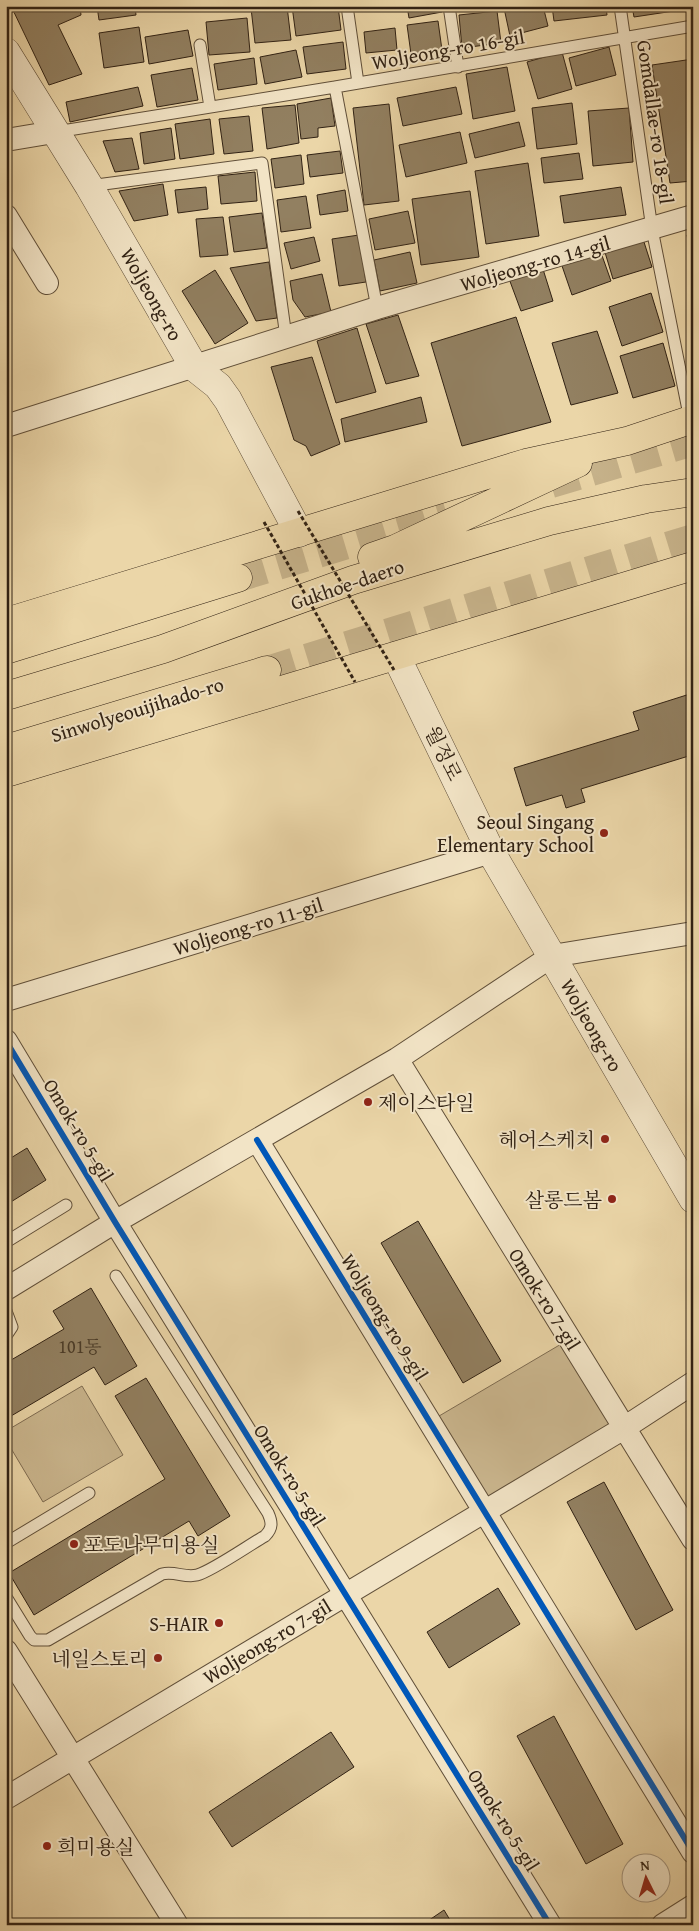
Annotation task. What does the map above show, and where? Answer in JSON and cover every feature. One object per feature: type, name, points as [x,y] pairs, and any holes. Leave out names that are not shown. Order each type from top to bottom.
[{"type":"main road","points":[[6,622],[299,522],[526,463],[627,441],[692,420]]},
{"type":"main road","name":"Gukhoe-daero","points":[[6,679],[185,626],[395,549],[627,441]]},
{"type":"main road","name":"Gukhoe-daero","points":[[6,696],[163,649],[353,580],[549,520],[646,499],[693,492]]},
{"type":"main road","points":[[6,773],[395,663],[693,566]]},
{"type":"main road","points":[[6,650],[238,578]]},
{"type":"main road","name":"Sinwolyeouijihado-ro","points":[[6,749],[267,670]]},
{"type":"street","name":"Woljeong-ro","points":[[6,52],[89,186],[194,368],[218,386],[228,400],[299,522]]},
{"type":"street","points":[[6,140],[54,132]]},
{"type":"street","points":[[6,216],[47,283]]},
{"type":"street","name":"Woljeong-ro 14-gil","points":[[6,426],[194,368],[377,308],[693,216]]},
{"type":"street","name":"월정로","points":[[395,663],[490,852]]},
{"type":"street","name":"Woljeong-ro","points":[[490,852],[693,1199]]},
{"type":"street","name":"Woljeong-ro 11-gil","points":[[6,1000],[490,852]]},
{"type":"street","points":[[6,1289],[115,1222],[397,1059],[552,956],[693,933]]},
{"type":"street","name":"Omok-ro 5-gil","points":[[6,1041],[115,1222],[550,1925]]},
{"type":"street","name":"Omok-ro 7-gil","points":[[397,1059],[693,1540]]},
{"type":"street","name":"Woljeong-ro 9-gil","points":[[257,1140],[486,1511],[617,1732],[693,1852]]},
{"type":"street","name":"Woljeong-ro 7-gil","points":[[6,1798],[624,1428],[693,1383]]},
{"type":"street","points":[[6,1651],[178,1925]]},
{"type":"street","points":[[663,1925],[693,1906]]},
{"type":"lane","points":[[347,6],[358,83]]},
{"type":"lane","points":[[449,6],[458,66]]},
{"type":"lane","name":"Gomdallae-ro 18-gil","points":[[620,6],[652,229],[692,420]]},
{"type":"lane","name":"Woljeong-ro 16-gil","points":[[54,132],[335,87],[693,26]]},
{"type":"lane","points":[[200,45],[210,107]]},
{"type":"lane","points":[[335,87],[377,308]]},
{"type":"lane","points":[[89,186],[262,163],[286,337]]},
{"type":"lane","points":[[6,1242],[66,1205]]},
{"type":"lane","points":[[6,1596],[30,1636],[34,1640],[48,1640],[162,1574],[170,1572],[188,1576],[201,1573],[265,1536],[270,1531],[272,1524],[268,1513],[116,1276]]},
{"type":"lane","points":[[6,1311],[12,1327],[6,1336]]},
{"type":"lane","points":[[6,1544],[90,1494]]},
{"type":"path","points":[[264,522],[355,682]]},
{"type":"path","points":[[299,522],[395,663]]},
{"type":"shaded area","points":[[568,1340],[620,1427],[486,1506],[434,1419]]},
{"type":"shaded area","points":[[82,1386],[123,1455],[43,1502],[6,1440],[6,1431]]},
{"type":"building","points":[[11,6],[80,6],[81,15],[58,25],[82,74],[49,85]]},
{"type":"building","points":[[97,6],[135,6],[136,15],[99,20]]},
{"type":"building","points":[[287,6],[291,40],[255,43],[251,8]]},
{"type":"building","points":[[292,6],[338,6],[341,30],[296,36]]},
{"type":"building","points":[[367,6],[401,6],[401,8],[368,11]]},
{"type":"building","points":[[407,6],[441,6],[442,12],[409,18]]},
{"type":"building","points":[[511,6],[543,6],[548,26],[510,36],[504,8]]},
{"type":"building","points":[[552,6],[606,6],[607,15],[554,21]]},
{"type":"building","points":[[632,6],[673,6],[674,11],[634,17]]},
{"type":"building","points":[[497,11],[501,43],[462,48],[459,15]]},
{"type":"building","points":[[247,18],[250,52],[209,55],[206,22]]},
{"type":"building","points":[[438,21],[442,50],[411,54],[407,25]]},
{"type":"building","points":[[139,27],[144,62],[104,68],[99,33]]},
{"type":"building","points":[[395,28],[397,50],[366,53],[364,32]]},
{"type":"building","points":[[188,30],[193,56],[149,64],[145,37]]},
{"type":"building","points":[[343,42],[346,69],[307,74],[303,47]]},
{"type":"building","points":[[609,47],[616,75],[576,86],[569,58]]},
{"type":"building","points":[[296,50],[302,77],[265,84],[260,57]]},
{"type":"building","points":[[562,52],[572,89],[538,99],[527,62]]},
{"type":"building","points":[[254,58],[257,84],[218,90],[214,64]]},
{"type":"building","points":[[693,59],[693,181],[670,183],[652,65]]},
{"type":"building","points":[[507,67],[515,111],[473,119],[466,74]]},
{"type":"building","points":[[192,68],[198,100],[157,107],[151,75]]},
{"type":"building","points":[[138,87],[143,106],[70,122],[66,102]]},
{"type":"building","points":[[456,87],[462,114],[403,126],[397,98]]},
{"type":"building","points":[[331,98],[335,126],[318,128],[318,137],[301,139],[297,104]]},
{"type":"building","points":[[572,103],[577,144],[537,149],[532,108]]},
{"type":"building","points":[[389,104],[399,201],[364,205],[353,108]]},
{"type":"building","points":[[295,105],[299,143],[267,149],[262,108]]},
{"type":"building","points":[[629,108],[633,162],[593,166],[588,111]]},
{"type":"building","points":[[249,116],[253,151],[224,154],[219,119]]},
{"type":"building","points":[[210,119],[214,154],[180,159],[175,124]]},
{"type":"building","points":[[519,122],[525,146],[475,158],[469,134]]},
{"type":"building","points":[[171,128],[175,159],[144,164],[140,133]]},
{"type":"building","points":[[460,132],[467,163],[406,177],[399,145]]},
{"type":"building","points":[[132,138],[139,169],[115,172],[103,141]]},
{"type":"building","points":[[340,151],[343,173],[310,177],[307,155]]},
{"type":"building","points":[[579,153],[583,179],[544,183],[541,158]]},
{"type":"building","points":[[301,155],[304,184],[275,188],[271,159]]},
{"type":"building","points":[[528,163],[539,236],[486,244],[475,171]]},
{"type":"building","points":[[255,172],[257,201],[221,204],[218,176]]},
{"type":"building","points":[[163,184],[168,215],[134,221],[119,191]]},
{"type":"building","points":[[206,187],[208,209],[178,213],[175,190]]},
{"type":"building","points":[[621,187],[626,215],[564,223],[560,196]]},
{"type":"building","points":[[345,190],[348,211],[320,215],[317,195]]},
{"type":"building","points":[[470,191],[479,257],[421,265],[412,199]]},
{"type":"building","points":[[306,196],[311,228],[281,232],[277,200]]},
{"type":"building","points":[[408,211],[415,243],[375,250],[369,219]]},
{"type":"building","points":[[262,213],[267,248],[234,252],[229,217]]},
{"type":"building","points":[[223,217],[228,255],[200,257],[196,219]]},
{"type":"building","points":[[693,234],[693,262],[692,262],[687,235]]},
{"type":"building","points":[[359,235],[366,282],[339,286],[332,239]]},
{"type":"building","points":[[314,237],[320,261],[291,269],[284,243]]},
{"type":"building","points":[[643,239],[652,267],[613,279],[604,249]]},
{"type":"building","points":[[599,247],[611,281],[572,295],[560,260]]},
{"type":"building","points":[[410,252],[417,283],[380,291],[374,260]]},
{"type":"building","points":[[269,262],[277,318],[256,321],[230,268]]},
{"type":"building","points":[[542,266],[553,301],[521,311],[508,276]]},
{"type":"building","points":[[215,270],[248,323],[215,344],[182,291]]},
{"type":"building","points":[[322,274],[331,312],[305,317],[293,300],[290,281]]},
{"type":"building","points":[[651,293],[663,332],[622,346],[609,307]]},
{"type":"building","points":[[398,315],[419,376],[386,384],[366,324]]},
{"type":"building","points":[[516,317],[551,422],[462,446],[431,343]]},
{"type":"building","points":[[357,328],[376,392],[336,403],[317,341]]},
{"type":"building","points":[[597,331],[618,393],[571,405],[552,343]]},
{"type":"building","points":[[663,343],[675,386],[633,398],[620,356]]},
{"type":"building","points":[[312,357],[340,444],[311,456],[306,446],[294,440],[271,367]]},
{"type":"building","points":[[421,397],[427,422],[345,442],[341,419]]},
{"type":"building","points":[[693,693],[693,757],[692,755],[581,789],[585,802],[566,808],[562,795],[526,806],[514,768],[639,730],[633,712]]},
{"type":"building","points":[[27,1148],[46,1180],[6,1205],[6,1161]]},
{"type":"building","points":[[418,1221],[501,1361],[463,1383],[381,1243]]},
{"type":"building","points":[[91,1288],[137,1366],[105,1385],[94,1367],[6,1419],[6,1363],[64,1329],[53,1311]]},
{"type":"building","points":[[146,1378],[230,1516],[198,1536],[189,1521],[34,1615],[9,1573],[165,1479],[115,1396]]},
{"type":"building","points":[[604,1482],[673,1610],[636,1630],[567,1502]]},
{"type":"building","points":[[498,1588],[520,1624],[449,1668],[427,1632]]},
{"type":"building","points":[[554,1716],[623,1844],[586,1864],[517,1736]]},
{"type":"building","points":[[331,1732],[354,1767],[232,1847],[209,1812]]},
{"type":"building","points":[[444,1910],[453,1925],[422,1925]]},
{"type":"tunnel","points":[[551,484],[693,442]]},
{"type":"tunnel","points":[[238,578],[447,515]]},
{"type":"tunnel","points":[[267,670],[693,538]]},
{"type":"cycle path","points":[[6,1041],[115,1222],[550,1925]]},
{"type":"cycle path","points":[[257,1140],[693,1852]]},
{"type":"place","name":"Seoul Singang Elementary School","points":[[604,833]]},
{"type":"place","name":"제이스타일","points":[[368,1102]]},
{"type":"place","name":"헤어스케치","points":[[605,1139]]},
{"type":"place","name":"살롱드봄","points":[[612,1199]]},
{"type":"place","name":"포도나무미용실","points":[[74,1544]]},
{"type":"place","name":"S-HAIR","points":[[219,1623]]},
{"type":"place","name":"네일스토리","points":[[158,1658]]},
{"type":"place","name":"희미용실","points":[[47,1846]]}]
